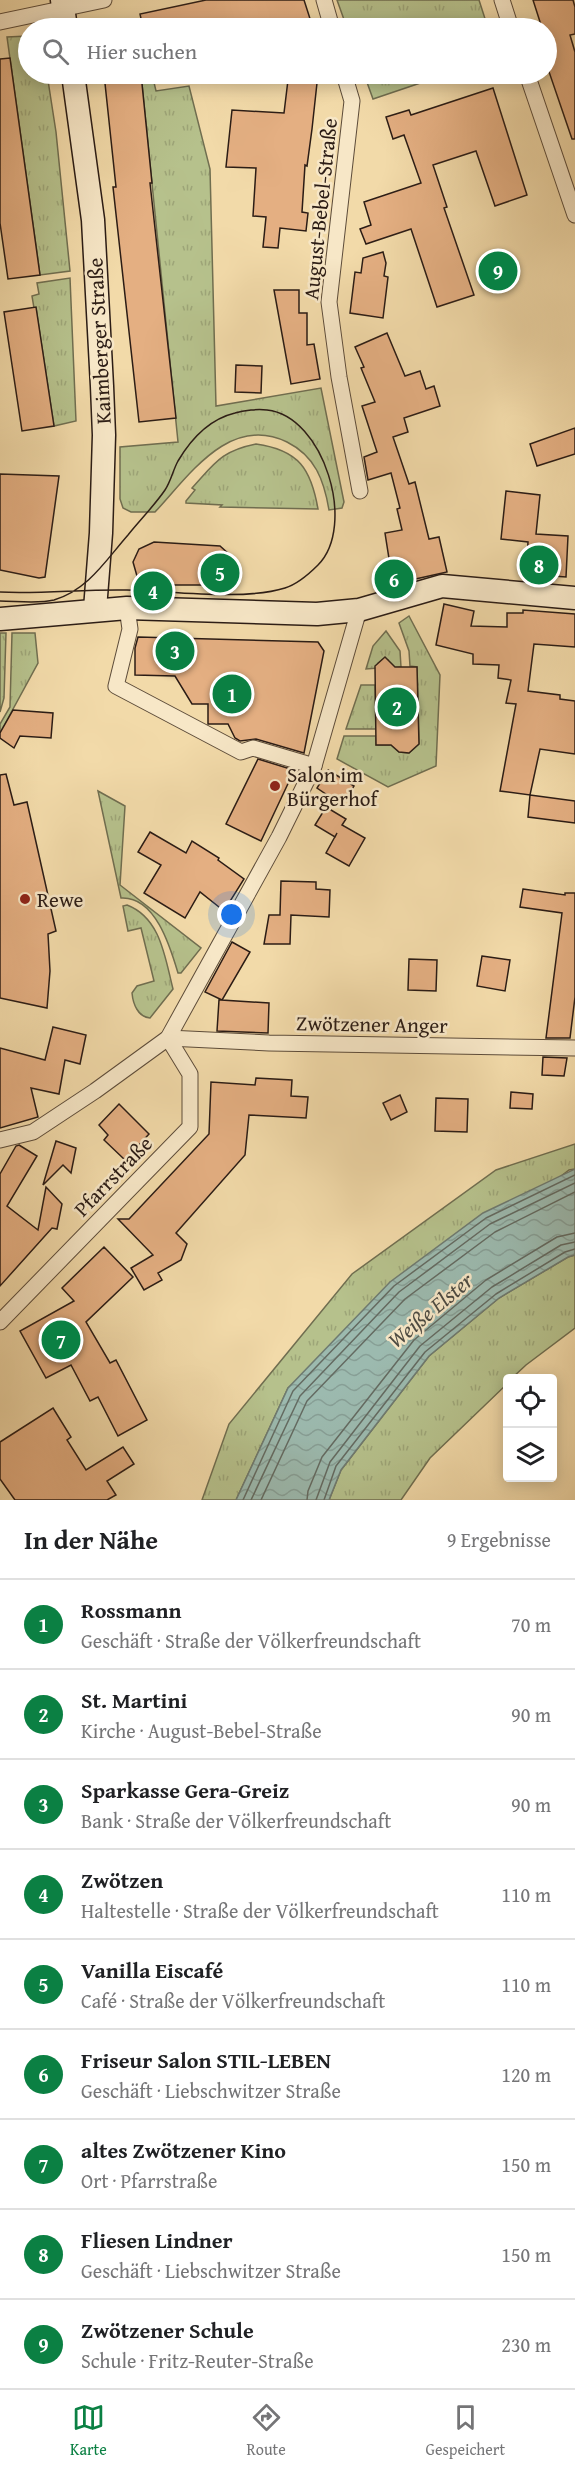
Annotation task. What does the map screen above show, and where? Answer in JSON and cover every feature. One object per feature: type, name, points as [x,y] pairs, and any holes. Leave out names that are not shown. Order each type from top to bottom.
[{"type":"main road","name":"Kaimberger Straße","points":[[74,84],[93,220],[104,435],[101,533],[95,609]]},
{"type":"main road","points":[[0,618],[127,608],[317,614],[359,610],[442,586],[575,597]]},
{"type":"street","points":[[26,18],[64,12],[104,0]]},
{"type":"street","points":[[324,0],[329,18]]},
{"type":"street","points":[[502,0],[508,18]]},
{"type":"street","points":[[0,22],[18,19]]},
{"type":"street","name":"August-Bebel-Straße","points":[[347,84],[352,101],[329,302],[339,377],[360,491]]},
{"type":"street","points":[[530,84],[575,215]]},
{"type":"street","points":[[127,608],[130,629],[117,686],[241,752],[254,748],[314,766]]},
{"type":"street","points":[[0,1140],[33,1132],[168,1038],[279,837],[314,766],[359,610]]},
{"type":"street","name":"Zwötzener Anger","points":[[168,1038],[270,1043],[575,1048]]},
{"type":"street","name":"Pfarrstraße","points":[[0,1322],[190,1127],[190,1074],[168,1038]]},
{"type":"green space","points":[[337,0],[479,0],[485,18],[343,18]]},
{"type":"green space","points":[[18,36],[18,84],[49,84],[56,132],[70,271],[40,275],[7,37]]},
{"type":"green space","points":[[142,84],[154,84],[156,91],[189,86],[210,169],[216,406],[321,388],[344,502],[342,508],[329,510],[321,479],[305,454],[287,442],[266,435],[247,436],[229,442],[212,453],[155,512],[131,512],[123,508],[120,499],[120,447],[178,442]]},
{"type":"green space","points":[[368,84],[417,84],[373,99]]},
{"type":"green space","points":[[70,278],[76,421],[54,426],[36,308],[34,308],[32,296],[39,294],[37,283]]},
{"type":"green space","points":[[256,444],[283,451],[300,464],[307,472],[318,509],[220,507],[222,505],[186,503],[195,490],[192,488],[220,459],[234,450]]},
{"type":"green space","points":[[409,616],[440,675],[436,766],[388,787],[337,759],[344,736],[376,736],[376,745],[391,745],[399,752],[409,753],[419,744],[417,667],[410,666],[409,651],[399,623]]},
{"type":"green space","points":[[386,631],[400,651],[401,667],[391,668],[388,660],[382,660],[378,663],[378,668],[366,669],[373,646]]},
{"type":"green space","points":[[0,633],[6,633],[4,698],[0,712]]},
{"type":"green space","points":[[12,633],[35,633],[38,663],[0,733],[0,724],[10,707]]},
{"type":"green space","points":[[361,685],[375,685],[376,729],[346,729]]},
{"type":"green space","points":[[98,791],[125,806],[120,885],[201,948],[181,973],[178,973],[165,937],[152,914],[143,905],[121,898]]},
{"type":"green space","points":[[127,905],[147,919],[154,929],[164,952],[173,989],[150,1018],[139,1013],[132,993],[137,986],[154,981],[141,928],[128,931],[123,906]]},
{"type":"green space","points":[[575,1144],[575,1169],[569,1170],[288,1388],[236,1500],[202,1500],[229,1424],[352,1274],[496,1170]]},
{"type":"green space","points":[[575,1255],[575,1328],[516,1374],[503,1374],[503,1388],[430,1458],[401,1500],[329,1500],[341,1470],[429,1356],[499,1298]]},
{"type":"water","name":"Weiße Elster","points":[[575,1169],[575,1255],[499,1298],[429,1356],[341,1470],[329,1500],[236,1500],[288,1388],[390,1282],[483,1213]]},
{"type":"building","points":[[206,0],[304,0],[310,18],[141,18],[140,14]]},
{"type":"building","points":[[533,0],[573,0],[575,34],[570,35],[575,52],[575,139],[572,139],[553,84],[557,84],[557,18],[539,18]]},
{"type":"building","points":[[10,58],[40,275],[8,279],[0,223],[0,59]]},
{"type":"building","points":[[105,84],[142,84],[152,183],[150,183],[176,418],[139,422],[113,187],[116,187]]},
{"type":"building","points":[[288,84],[317,84],[307,166],[305,165],[302,212],[308,213],[306,231],[280,228],[278,248],[263,247],[266,217],[253,216],[256,168],[226,167],[232,110],[284,113]]},
{"type":"building","points":[[493,88],[527,195],[495,206],[476,151],[433,165],[447,207],[444,208],[474,295],[437,307],[411,229],[366,244],[360,229],[371,225],[364,202],[421,183],[404,135],[393,139],[386,117],[409,110],[411,115]]},
{"type":"building","points":[[383,252],[386,263],[384,276],[388,277],[383,318],[350,313],[355,272],[361,273],[363,258]]},
{"type":"building","points":[[274,290],[299,290],[299,313],[307,313],[307,345],[314,344],[320,379],[291,384]]},
{"type":"building","points":[[36,307],[54,426],[22,431],[4,312]]},
{"type":"building","points":[[387,333],[405,376],[420,371],[426,389],[434,386],[440,406],[404,418],[408,432],[393,437],[409,484],[415,482],[429,539],[439,537],[447,572],[393,584],[385,533],[402,530],[397,509],[400,508],[391,473],[368,480],[364,457],[377,452],[362,406],[375,402],[355,347]]},
{"type":"building","points":[[236,365],[262,366],[261,393],[235,392]]},
{"type":"building","points":[[575,428],[575,454],[537,466],[530,444]]},
{"type":"building","points":[[0,474],[59,476],[45,577],[39,578],[0,570]]},
{"type":"building","points":[[506,491],[540,495],[536,534],[568,536],[566,577],[526,574],[528,542],[501,539]]},
{"type":"building","points":[[154,542],[220,546],[229,554],[231,572],[225,582],[219,585],[152,585],[137,576],[133,562],[139,549]]},
{"type":"building","points":[[444,604],[474,611],[471,626],[507,627],[507,613],[523,613],[523,610],[575,614],[575,647],[534,644],[528,691],[560,695],[560,699],[575,701],[575,754],[540,749],[530,795],[500,791],[516,704],[506,703],[511,680],[498,678],[499,665],[473,664],[473,654],[436,645]]},
{"type":"building","points":[[138,637],[318,642],[324,651],[304,753],[256,739],[240,741],[235,738],[228,724],[208,724],[208,704],[192,704],[175,676],[135,675],[135,648]]},
{"type":"building","points":[[385,657],[395,667],[417,667],[419,744],[409,753],[399,752],[391,745],[376,745],[375,666]]},
{"type":"building","points":[[13,710],[53,713],[51,738],[20,736],[14,748],[0,738],[0,733]]},
{"type":"building","points":[[258,759],[300,772],[298,776],[293,773],[261,841],[226,824]]},
{"type":"building","points":[[328,770],[354,786],[342,805],[317,788]]},
{"type":"building","name":"Rewe","points":[[6,774],[14,805],[27,802],[56,931],[48,934],[50,971],[47,1008],[0,998],[0,775]]},
{"type":"building","points":[[530,795],[575,801],[575,823],[528,817]]},
{"type":"building","points":[[326,807],[346,819],[342,825],[365,838],[349,866],[326,853],[335,837],[315,825]]},
{"type":"building","points":[[150,832],[186,853],[192,841],[219,858],[218,860],[244,879],[224,911],[200,892],[185,918],[144,893],[161,865],[138,852]]},
{"type":"building","points":[[281,881],[316,882],[316,889],[330,890],[329,917],[291,915],[290,944],[264,944],[269,915],[280,915]]},
{"type":"building","points":[[523,889],[565,895],[565,893],[575,893],[575,997],[570,1038],[546,1038],[562,913],[520,907]]},
{"type":"building","points":[[232,942],[250,952],[222,1000],[205,992]]},
{"type":"building","points":[[482,956],[510,960],[505,991],[477,986]]},
{"type":"building","points":[[409,959],[437,960],[436,991],[408,990]]},
{"type":"building","points":[[219,1000],[269,1003],[268,1033],[217,1031]]},
{"type":"building","points":[[53,1027],[86,1035],[80,1064],[65,1060],[59,1094],[31,1088],[38,1117],[0,1128],[0,1048],[45,1060]]},
{"type":"building","points":[[543,1057],[567,1058],[564,1076],[542,1075]]},
{"type":"building","points":[[256,1078],[292,1080],[291,1096],[308,1097],[306,1118],[249,1115],[245,1155],[176,1233],[187,1244],[181,1260],[158,1273],[162,1280],[144,1290],[131,1268],[153,1255],[118,1219],[129,1219],[209,1134],[211,1082],[255,1085]]},
{"type":"building","points":[[511,1092],[533,1094],[532,1109],[510,1108]]},
{"type":"building","points":[[400,1095],[407,1112],[391,1120],[383,1103]]},
{"type":"building","points":[[436,1098],[468,1099],[467,1132],[435,1131]]},
{"type":"building","points":[[119,1104],[149,1134],[125,1160],[104,1140],[108,1135],[99,1125]]},
{"type":"building","points":[[56,1141],[76,1148],[71,1173],[63,1165],[43,1185]]},
{"type":"building","points":[[19,1145],[37,1156],[7,1206],[38,1230],[46,1187],[62,1204],[57,1229],[52,1228],[0,1286],[0,1174],[16,1146]]},
{"type":"building","points":[[104,1247],[133,1277],[86,1322],[110,1363],[116,1360],[147,1420],[118,1436],[98,1397],[90,1401],[71,1365],[46,1378],[20,1331],[74,1301],[62,1288]]},
{"type":"building","points":[[53,1408],[71,1437],[67,1440],[86,1470],[123,1447],[134,1464],[107,1481],[116,1495],[107,1500],[15,1500],[0,1479],[0,1442]]},
{"type":"tram line","points":[[0,592],[47,592],[63,591],[79,591],[95,590],[127,590],[229,595],[268,592],[285,588],[299,582],[318,565],[329,547],[334,525],[334,500],[328,475],[318,451],[304,431],[287,417],[267,410],[243,411],[226,416],[209,425],[189,445],[178,461],[161,496],[87,582],[77,589],[66,595],[54,600],[0,601]]},
{"type":"place","name":"Zwötzener Schule","points":[[498,271]]},
{"type":"place","name":"Fliesen Lindner","points":[[539,565]]},
{"type":"place","name":"Vanilla Eiscafé","points":[[220,573]]},
{"type":"place","name":"Friseur Salon STIL-LEBEN","points":[[394,579]]},
{"type":"place","name":"Zwötzen","points":[[153,591]]},
{"type":"place","name":"Sparkasse Gera-Greiz","points":[[175,651]]},
{"type":"place","name":"Rossmann","points":[[232,694]]},
{"type":"place","name":"St. Martini","points":[[397,707]]},
{"type":"place","name":"Salon im Bürgerhof","points":[[275,786]]},
{"type":"place","name":"Rewe","points":[[25,899]]},
{"type":"place","name":"altes Zwötzener Kino","points":[[61,1340]]}]
